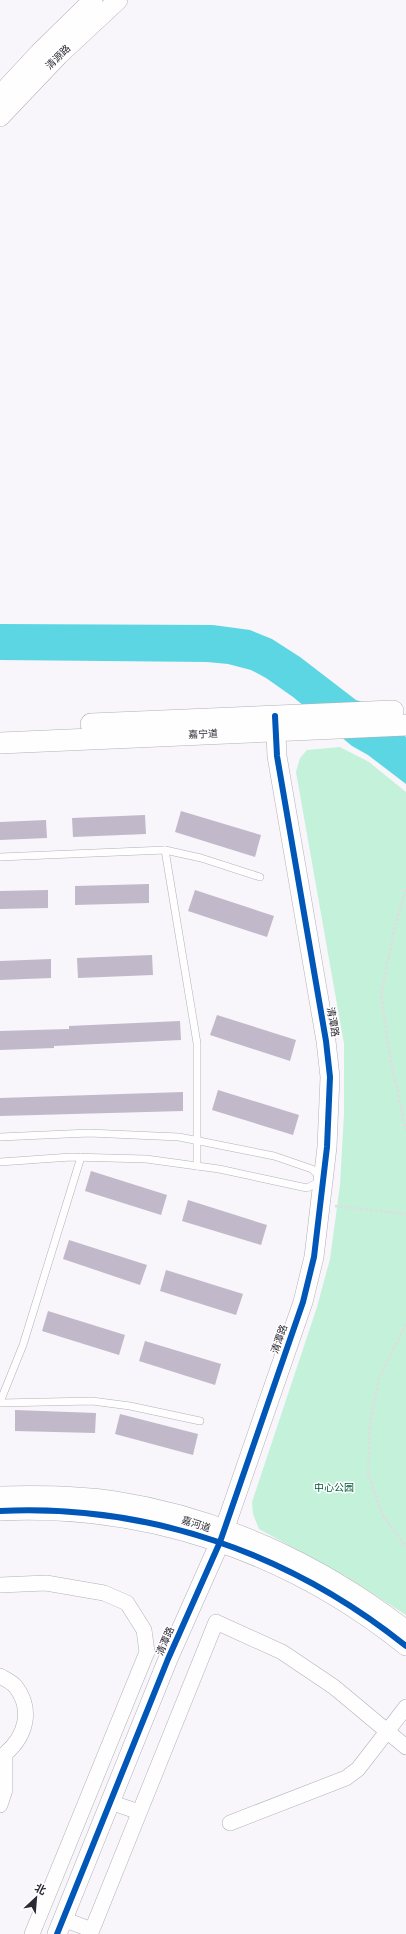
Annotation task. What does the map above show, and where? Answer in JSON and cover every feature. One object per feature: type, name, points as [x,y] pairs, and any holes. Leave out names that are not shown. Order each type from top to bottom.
[{"type":"main road","name":"嘉宁道","points":[[0,743],[275,724],[400,720]]},
{"type":"main road","name":"嘉宁道","points":[[0,729],[275,724]]},
{"type":"street","name":"清源路","points":[[0,95],[39,53],[92,0]]},
{"type":"street","name":"清源路","points":[[0,117],[59,55],[118,0]]},
{"type":"street","name":"清潭路","points":[[60,1926],[168,1659],[222,1536],[303,1302],[314,1257],[327,1147],[330,1077],[326,1041],[278,756],[275,724]]},
{"type":"street","name":"嘉河道","points":[[0,1496],[56,1496],[114,1501],[170,1513],[222,1536],[315,1586],[379,1626],[406,1646]]},
{"type":"street","name":"嘉河道","points":[[0,1511],[56,1511],[114,1516],[222,1536],[283,1554],[359,1596],[406,1630]]},
{"type":"street","points":[[0,1585],[46,1583],[104,1593],[127,1603],[144,1630],[147,1652],[32,1934]]},
{"type":"street","points":[[60,1926],[92,1930],[216,1622],[282,1652],[334,1687],[406,1747]]},
{"type":"street","points":[[0,1676],[15,1685],[25,1705],[25,1728],[14,1746],[5,1754],[5,1790],[0,1805]]},
{"type":"street","points":[[230,1822],[346,1778],[358,1769],[406,1707]]},
{"type":"street","points":[[110,1802],[139,1812]]},
{"type":"lane","points":[[165,850],[197,1043],[197,1166]]},
{"type":"lane","points":[[0,857],[165,850],[201,858],[260,877]]},
{"type":"lane","points":[[0,1137],[89,1133],[178,1137],[274,1156],[312,1169],[323,1180],[307,1188],[219,1169],[146,1159],[81,1157],[0,1162]]},
{"type":"lane","points":[[81,1157],[23,1345],[0,1402],[92,1401],[130,1406],[200,1421]]},
{"type":"path","points":[[406,889],[395,926],[381,995],[390,1058],[406,1130]]},
{"type":"path","points":[[321,1205],[406,1214]]},
{"type":"path","points":[[406,1324],[379,1378],[370,1424],[368,1475],[382,1514],[406,1548]]},
{"type":"green space","name":"中心公园","points":[[340,747],[369,762],[406,792],[406,1615],[347,1577],[259,1529],[253,1514],[252,1502],[317,1307],[330,1259],[340,1185],[344,1114],[344,1044],[296,772],[300,758],[307,750]]},
{"type":"water","points":[[0,624],[213,625],[250,630],[272,639],[300,657],[356,700],[366,703],[406,737],[406,784],[368,755],[352,746],[293,697],[266,678],[251,670],[228,664],[207,662],[0,660]]},
{"type":"building","points":[[181,811],[261,835],[255,857],[175,832]]},
{"type":"building","points":[[145,815],[146,834],[73,837],[72,818]]},
{"type":"building","points":[[46,820],[47,838],[0,840],[0,822]]},
{"type":"building","points":[[149,884],[149,903],[75,905],[75,886]]},
{"type":"building","points":[[48,890],[48,908],[0,909],[0,891]]},
{"type":"building","points":[[195,890],[274,916],[267,937],[188,911]]},
{"type":"building","points":[[152,955],[153,975],[78,978],[77,958]]},
{"type":"building","points":[[51,959],[51,978],[0,980],[0,961]]},
{"type":"building","points":[[217,1015],[296,1040],[290,1061],[210,1035]]},
{"type":"building","points":[[180,1021],[181,1040],[0,1050],[0,1031],[69,1029],[69,1026]]},
{"type":"building","points":[[218,1090],[299,1115],[293,1135],[212,1110]]},
{"type":"building","points":[[183,1092],[183,1111],[0,1116],[0,1098]]},
{"type":"building","points":[[91,1171],[167,1195],[161,1215],[85,1191]]},
{"type":"building","points":[[188,1200],[267,1225],[261,1245],[182,1221]]},
{"type":"building","points":[[69,1240],[147,1265],[140,1285],[63,1259]]},
{"type":"building","points":[[166,1270],[243,1294],[236,1315],[160,1291]]},
{"type":"building","points":[[48,1311],[125,1335],[119,1355],[42,1331]]},
{"type":"building","points":[[145,1341],[221,1364],[215,1385],[139,1361]]},
{"type":"building","points":[[15,1410],[96,1413],[95,1433],[15,1431]]},
{"type":"building","points":[[120,1414],[198,1434],[193,1455],[115,1434]]},
{"type":"cycle path","points":[[57,1934],[168,1659],[220,1542],[303,1302],[314,1257],[327,1147],[330,1077],[326,1041],[277,756],[275,716]]},
{"type":"cycle path","points":[[0,1511],[55,1511],[110,1516],[163,1526],[215,1541],[266,1561],[315,1585],[361,1613],[406,1646]]}]
